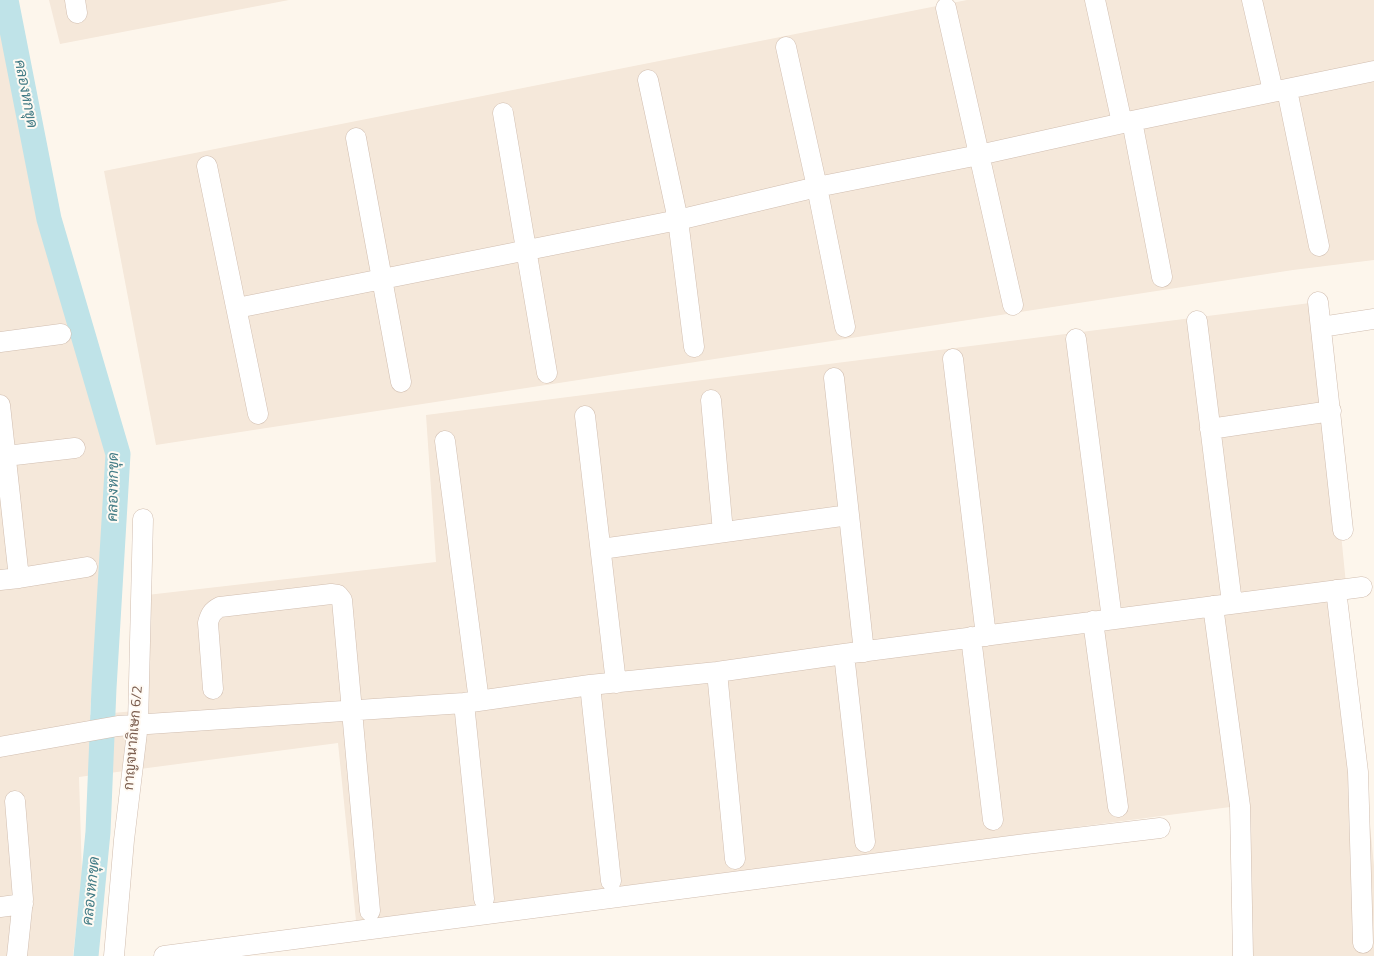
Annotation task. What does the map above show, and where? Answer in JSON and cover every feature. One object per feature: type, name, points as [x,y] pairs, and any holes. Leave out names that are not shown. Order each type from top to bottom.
[{"type":"street","points":[[1095,0],[1127,122],[1162,277]]},
{"type":"street","points":[[1252,0],[1280,91],[1319,246]]},
{"type":"street","points":[[946,8],[1013,305]]},
{"type":"street","points":[[786,47],[817,186],[845,327]]},
{"type":"street","points":[[237,308],[678,220],[817,186],[979,155],[1374,71]]},
{"type":"street","points":[[648,80],[678,220],[694,347]]},
{"type":"street","points":[[503,113],[547,373]]},
{"type":"street","points":[[356,138],[383,279],[400,382]]},
{"type":"street","points":[[207,166],[258,414]]},
{"type":"street","points":[[1318,302],[1343,530]]},
{"type":"street","points":[[1321,327],[1374,319]]},
{"type":"street","points":[[1197,321],[1210,429],[1222,604],[1240,806],[1243,956]]},
{"type":"street","points":[[0,342],[61,334]]},
{"type":"street","points":[[1076,340],[1103,620],[1118,807]]},
{"type":"street","points":[[952,359],[979,636],[993,820]]},
{"type":"street","points":[[834,378],[848,514],[865,842]]},
{"type":"street","points":[[711,400],[724,532]]},
{"type":"street","points":[[0,404],[6,456],[10,579],[87,567]]},
{"type":"street","points":[[1210,429],[1331,411]]},
{"type":"street","points":[[585,416],[616,683]]},
{"type":"street","points":[[445,441],[471,702],[484,899]]},
{"type":"street","points":[[6,456],[75,448]]},
{"type":"street","points":[[601,550],[848,514]]},
{"type":"street","name":"กาญจนาภิเษก 6/2","points":[[114,956],[124,840],[138,724],[143,519]]},
{"type":"street","points":[[0,747],[64,734],[138,724],[471,702],[717,672],[1362,586]]},
{"type":"street","points":[[1336,590],[1358,772],[1363,943]]},
{"type":"street","points":[[213,688],[208,623],[214,610],[220,607],[330,594],[338,595],[342,600],[370,911]]},
{"type":"street","points":[[717,672],[735,860]]},
{"type":"street","points":[[590,686],[611,881]]},
{"type":"street","points":[[15,801],[23,904],[17,956]]},
{"type":"street","points":[[164,956],[1160,828]]},
{"type":"street","points":[[0,907],[23,904]]},
{"type":"shaded area","points":[[49,0],[289,0],[60,44]]},
{"type":"shaded area","points":[[967,0],[1374,0],[1374,260],[1293,270],[156,445],[104,171]]},
{"type":"shaded area","points":[[13,30],[109,425],[90,715],[146,710],[147,595],[436,562],[426,415],[1318,302],[1374,866],[1374,956],[1241,956],[1238,806],[356,921],[338,743],[79,777],[82,875],[73,956],[0,956],[0,33]]},
{"type":"waterway","name":"คลองหกขุด","points":[[6,0],[49,219],[118,454],[104,688],[98,832],[86,956]]}]
